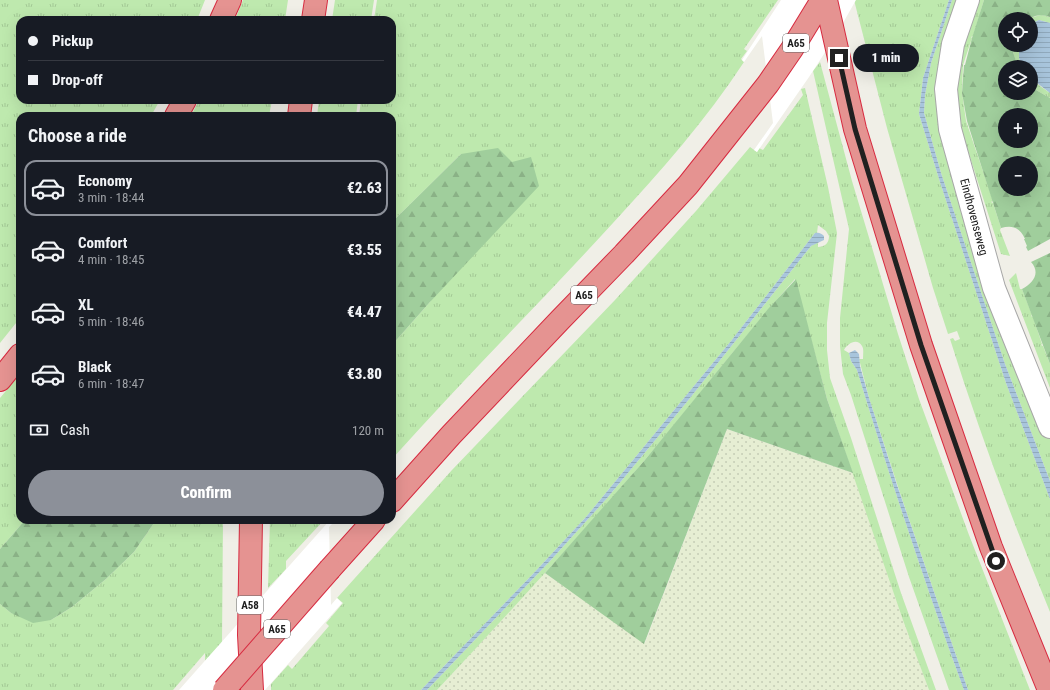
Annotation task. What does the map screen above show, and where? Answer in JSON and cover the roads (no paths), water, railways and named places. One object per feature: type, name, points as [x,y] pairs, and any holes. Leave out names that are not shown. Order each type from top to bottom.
[{"type":"highway","points":[[224,16],[230,0]]},
{"type":"highway","points":[[314,16],[316,0]]},
{"type":"highway","name":"A65","points":[[396,496],[688,185],[768,84],[792,49],[822,0]]},
{"type":"highway","points":[[826,0],[855,129],[921,345],[991,547],[1049,690]]},
{"type":"highway","points":[[0,380],[16,360]]},
{"type":"highway","name":"A58","points":[[251,524],[250,635],[252,690]]},
{"type":"highway","name":"A65","points":[[224,690],[370,524]]},
{"type":"street","name":"Eindhovenseweg","points":[[968,0],[953,44],[946,89],[950,129],[994,288],[1050,427]]},
{"type":"water","points":[[949,0],[952,0],[931,63],[925,95],[924,113],[941,173],[1005,364],[1050,481],[1050,499],[1006,383],[919,114],[923,78]]},
{"type":"water","points":[[1038,20],[1050,23],[1050,93],[1038,84],[1038,60],[1020,60],[1019,58],[1019,52],[1038,52]]},
{"type":"water","points":[[815,233],[819,233],[824,236],[824,240],[811,246],[686,403],[608,497],[550,561],[427,690],[421,690],[586,517],[731,341]]},
{"type":"water","points":[[855,350],[859,354],[860,366],[869,398],[897,485],[968,690],[964,690],[935,610],[882,451],[857,370],[851,361],[849,353]]}]
